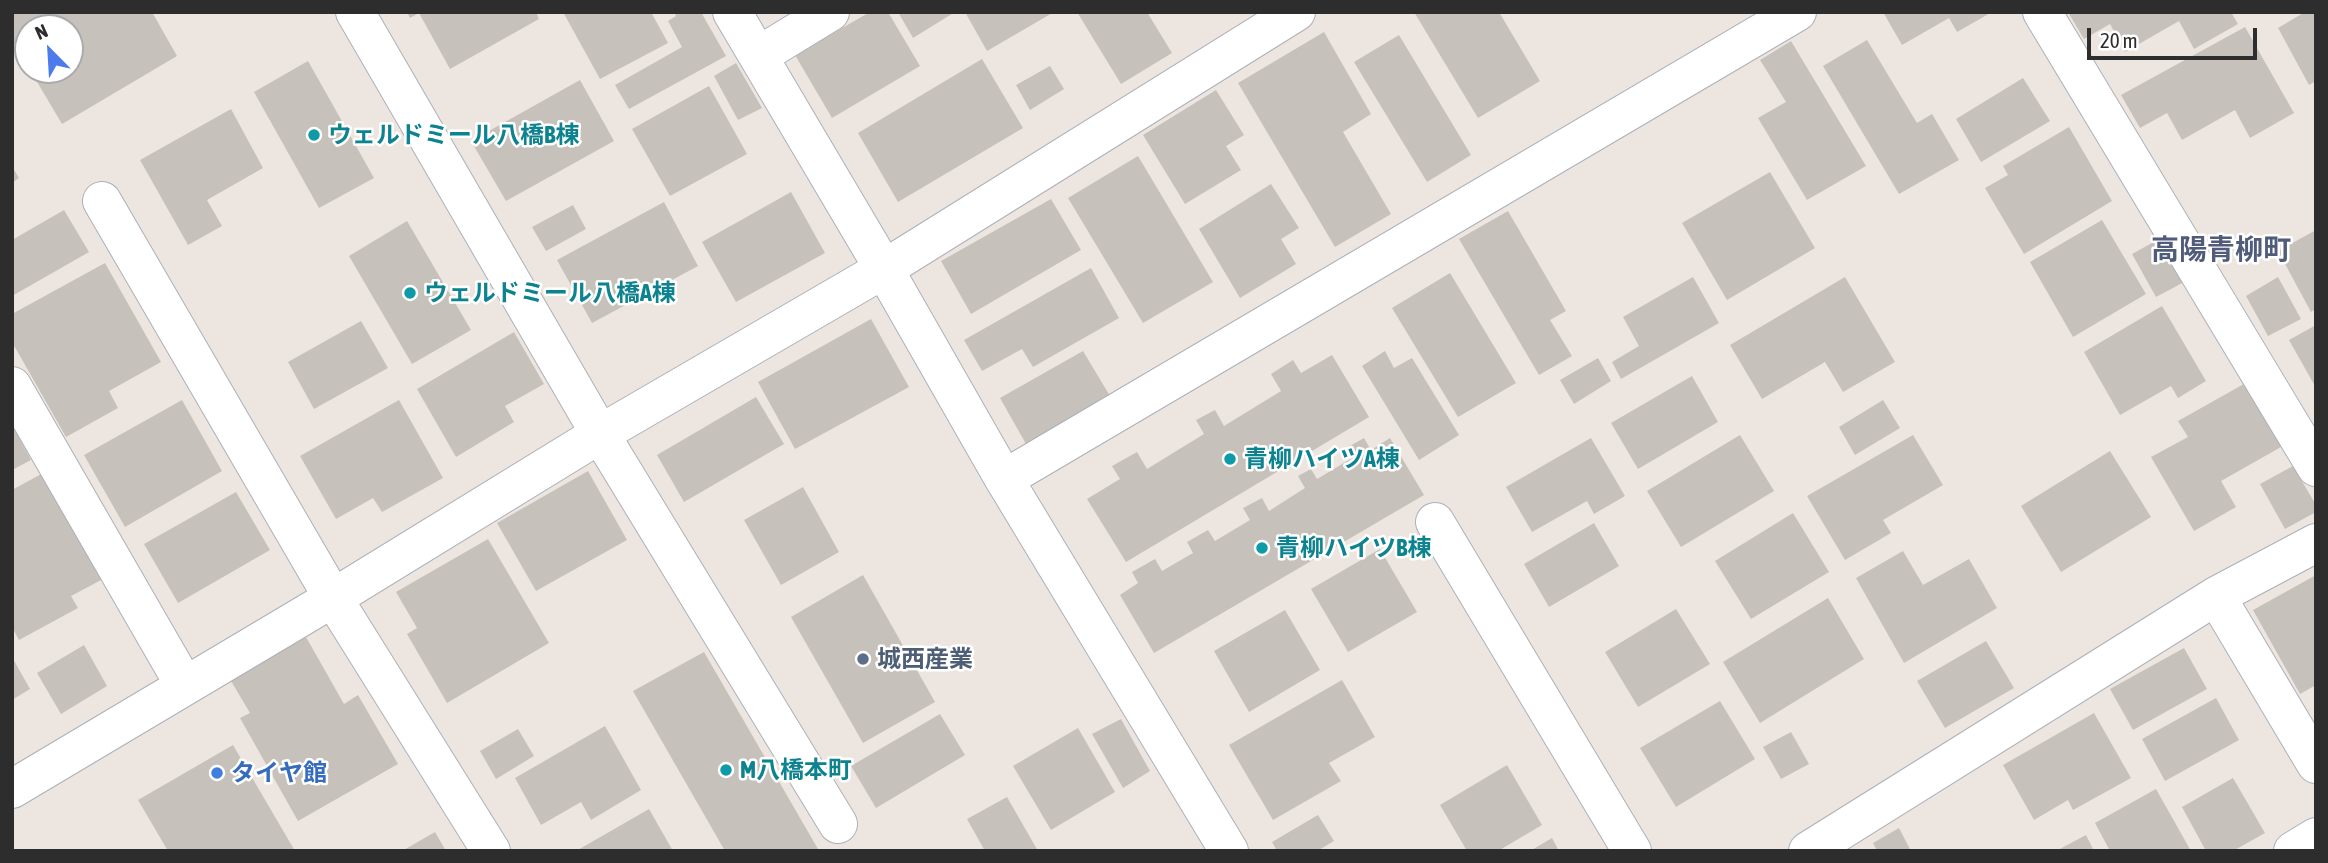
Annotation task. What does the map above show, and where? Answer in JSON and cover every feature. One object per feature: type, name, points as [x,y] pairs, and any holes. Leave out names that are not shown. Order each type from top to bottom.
[{"type":"street","points":[[355,12],[600,433],[838,824]]},
{"type":"street","points":[[732,12],[1004,479],[1229,851]]},
{"type":"street","points":[[758,56],[830,12]]},
{"type":"street","points":[[12,789],[333,598],[600,433],[884,269],[1296,12]]},
{"type":"street","points":[[1004,479],[1797,12]]},
{"type":"street","points":[[2042,12],[2316,467]]},
{"type":"street","points":[[102,201],[333,598],[491,851]]},
{"type":"street","points":[[12,386],[185,686]]},
{"type":"street","points":[[1435,522],[1632,851]]},
{"type":"street","points":[[1808,851],[2216,596],[2316,543]]},
{"type":"street","points":[[2216,596],[2316,764]]},
{"type":"street","points":[[2293,851],[2316,837]]},
{"type":"building","points":[[12,12],[152,12],[177,56],[62,124],[38,84],[84,84],[84,14],[14,14],[14,43]]},
{"type":"building","points":[[407,12],[536,12],[539,19],[450,69],[419,13],[410,18]]},
{"type":"building","points":[[563,12],[651,12],[668,43],[600,79]]},
{"type":"building","points":[[674,12],[701,12],[726,56],[629,109],[615,85],[682,47],[668,21],[676,16]]},
{"type":"building","points":[[870,12],[888,12],[920,66],[832,118],[795,55]]},
{"type":"building","points":[[898,12],[955,12],[913,38]]},
{"type":"building","points":[[965,12],[1054,12],[987,51]]},
{"type":"building","points":[[1077,12],[1147,12],[1172,53],[1121,84]]},
{"type":"building","points":[[1414,12],[1499,12],[1540,81],[1478,118]]},
{"type":"building","points":[[1883,12],[1992,12],[1957,32],[1949,18],[1902,45]]},
{"type":"building","points":[[2068,12],[2231,12],[2238,24],[2194,49],[2179,21],[2125,52],[2110,24],[2084,39]]},
{"type":"building","points":[[2305,12],[2316,12],[2316,81],[2309,85],[2278,28]]},
{"type":"building","points":[[2245,27],[2294,113],[2250,138],[2235,110],[2182,140],[2167,113],[2140,128],[2121,95]]},
{"type":"building","points":[[1324,32],[1371,114],[1343,132],[1391,214],[1335,247],[1238,83]]},
{"type":"building","points":[[1399,35],[1471,155],[1427,182],[1354,62]]},
{"type":"building","points":[[1867,40],[1917,123],[1932,114],[1959,160],[1899,194],[1823,66]]},
{"type":"building","points":[[1791,41],[1866,166],[1807,200],[1758,118],[1786,102],[1760,60]]},
{"type":"building","points":[[982,59],[1023,128],[898,202],[858,133]]},
{"type":"building","name":"ウェルドミール八橋B棟","points":[[308,61],[374,178],[319,208],[254,92]]},
{"type":"building","points":[[736,63],[762,108],[738,120],[714,76]]},
{"type":"building","points":[[1050,66],[1064,89],[1030,110],[1016,85]]},
{"type":"building","points":[[2023,78],[2050,121],[1981,162],[1956,119]]},
{"type":"building","points":[[580,80],[614,141],[506,201],[471,141]]},
{"type":"building","points":[[709,86],[747,154],[670,196],[632,129]]},
{"type":"building","points":[[1216,90],[1244,135],[1226,146],[1241,170],[1185,204],[1143,135]]},
{"type":"building","points":[[231,109],[263,168],[207,200],[222,226],[188,245],[140,160]]},
{"type":"building","points":[[2069,127],[2112,201],[2024,254],[1985,188],[2008,175],[2003,166]]},
{"type":"building","points":[[1138,156],[1213,282],[1143,323],[1068,198]]},
{"type":"building","points":[[12,166],[19,178],[12,183]]},
{"type":"building","points":[[1770,172],[1815,248],[1727,300],[1682,223]]},
{"type":"building","points":[[1271,184],[1299,228],[1281,239],[1296,264],[1240,298],[1199,229]]},
{"type":"building","points":[[791,192],[825,253],[736,302],[702,242]]},
{"type":"building","points":[[1051,199],[1081,250],[971,314],[941,261]]},
{"type":"building","points":[[664,202],[698,266],[592,323],[557,260]]},
{"type":"building","points":[[573,205],[586,229],[546,251],[532,227]]},
{"type":"building","points":[[64,210],[89,252],[12,296],[12,240]]},
{"type":"building","points":[[1508,211],[1566,311],[1550,320],[1572,356],[1539,375],[1459,239]]},
{"type":"building","points":[[2102,220],[2146,294],[2073,337],[2030,262]]},
{"type":"building","name":"ウェルドミール八橋A棟","points":[[407,221],[471,330],[412,364],[349,256]]},
{"type":"building","points":[[2316,230],[2316,309],[2311,312],[2278,251]]},
{"type":"building","points":[[2161,238],[2186,281],[2156,297],[2132,254]]},
{"type":"building","points":[[105,263],[161,362],[109,391],[118,408],[66,437],[12,342],[12,314]]},
{"type":"building","points":[[1091,268],[1119,318],[1033,367],[1022,349],[982,371],[964,340]]},
{"type":"building","points":[[1450,273],[1516,383],[1458,417],[1392,308]]},
{"type":"building","points":[[1693,277],[1719,323],[1621,379],[1612,362],[1639,346],[1623,317]]},
{"type":"building","points":[[1845,277],[1895,362],[1843,392],[1825,362],[1762,399],[1730,345]]},
{"type":"building","points":[[2278,277],[2301,319],[2268,336],[2246,296]]},
{"type":"building","points":[[2162,306],[2206,381],[2178,398],[2171,386],[2120,415],[2084,352]]},
{"type":"building","points":[[871,319],[909,387],[795,449],[758,382]]},
{"type":"building","points":[[361,321],[388,368],[314,409],[288,362]]},
{"type":"building","points":[[2316,325],[2316,388],[2289,340]]},
{"type":"building","points":[[514,332],[544,384],[505,406],[514,422],[456,457],[417,389]]},
{"type":"building","points":[[1083,351],[1110,396],[1026,444],[1000,398]]},
{"type":"building","points":[[1385,351],[1394,368],[1412,358],[1459,435],[1419,460],[1362,366]]},
{"type":"building","name":"青柳ハイツA棟","points":[[1332,355],[1369,417],[1126,562],[1087,499],[1120,479],[1112,466],[1137,452],[1147,469],[1204,434],[1196,420],[1215,410],[1224,426],[1281,391],[1271,374],[1293,360],[1301,373]]},
{"type":"building","points":[[1598,358],[1611,381],[1574,404],[1560,380]]},
{"type":"building","points":[[1692,376],[1718,422],[1638,469],[1611,423]]},
{"type":"building","points":[[2251,380],[2288,443],[2221,481],[2236,507],[2194,531],[2151,457],[2188,437],[2178,421]]},
{"type":"building","points":[[756,397],[784,444],[684,502],[657,455]]},
{"type":"building","points":[[182,400],[222,471],[125,527],[84,455]]},
{"type":"building","points":[[399,400],[443,478],[382,512],[373,498],[336,519],[300,456]]},
{"type":"building","points":[[1883,400],[1900,428],[1855,455],[1839,427]]},
{"type":"building","points":[[12,425],[31,460],[12,470]]},
{"type":"building","points":[[1740,435],[1774,491],[1681,547],[1647,491]]},
{"type":"building","points":[[1913,435],[1943,485],[1883,520],[1891,533],[1845,560],[1807,496]]},
{"type":"building","name":"青柳ハイツB棟","points":[[1364,438],[1371,450],[1390,438],[1424,495],[1154,653],[1120,595],[1138,583],[1132,572],[1155,559],[1162,571],[1193,553],[1187,542],[1208,530],[1215,541],[1250,520],[1243,508],[1262,498],[1269,511],[1305,488],[1298,476],[1311,469],[1317,479],[1354,457],[1348,447]]},
{"type":"building","points":[[1591,438],[1625,496],[1594,514],[1587,501],[1532,532],[1506,487]]},
{"type":"building","points":[[2110,451],[2151,517],[2061,572],[2021,506]]},
{"type":"building","points":[[2293,466],[2316,505],[2316,512],[2285,529],[2260,484]]},
{"type":"building","points":[[588,471],[627,540],[536,591],[497,523]]},
{"type":"building","points":[[45,472],[103,579],[71,596],[78,608],[19,640],[12,627],[12,490]]},
{"type":"building","points":[[803,487],[839,552],[781,585],[744,520]]},
{"type":"building","points":[[236,492],[270,550],[178,603],[144,544]]},
{"type":"building","points":[[1793,513],[1829,572],[1751,619],[1715,561]]},
{"type":"building","points":[[1594,523],[1619,566],[1549,607],[1524,564]]},
{"type":"building","points":[[488,539],[549,643],[447,703],[407,634],[417,628],[396,592]]},
{"type":"building","points":[[1380,549],[1417,612],[1348,652],[1311,589]]},
{"type":"building","points":[[1903,551],[1923,585],[1969,559],[1997,608],[1904,663],[1856,578]]},
{"type":"building","name":"城西産業","points":[[863,575],[935,702],[863,743],[791,617]]},
{"type":"building","points":[[2316,575],[2316,685],[2300,694],[2253,610]]},
{"type":"building","points":[[1828,598],[1864,659],[1760,723],[1723,662]]},
{"type":"building","points":[[1676,609],[1710,664],[1638,707],[1605,652]]},
{"type":"building","points":[[1285,610],[1320,670],[1249,712],[1214,651]]},
{"type":"building","points":[[306,637],[344,704],[358,695],[398,764],[298,821],[240,718],[250,713],[231,681]]},
{"type":"building","points":[[1986,641],[2014,688],[1945,728],[1917,681]]},
{"type":"building","points":[[84,645],[107,686],[61,714],[37,673]]},
{"type":"building","points":[[2184,648],[2207,689],[2133,730],[2110,689]]},
{"type":"building","name":"M八橋本町","points":[[704,652],[818,849],[815,851],[725,851],[633,691]]},
{"type":"building","points":[[12,657],[30,689],[12,700]]},
{"type":"building","points":[[1342,680],[1375,737],[1329,763],[1341,781],[1273,820],[1229,745]]},
{"type":"building","points":[[2216,698],[2239,740],[2165,781],[2142,739]]},
{"type":"building","points":[[1720,701],[1755,759],[1676,807],[1640,748]]},
{"type":"building","points":[[2094,713],[2131,778],[2073,810],[2068,800],[2034,820],[2003,765]]},
{"type":"building","name":"城西産業","points":[[940,714],[965,755],[876,808],[851,766]]},
{"type":"building","points":[[1121,719],[1150,771],[1123,788],[1092,734]]},
{"type":"building","points":[[605,726],[641,790],[591,820],[581,802],[541,825],[515,778]]},
{"type":"building","points":[[1078,728],[1115,792],[1051,830],[1013,766]]},
{"type":"building","points":[[518,729],[534,756],[496,779],[480,751]]},
{"type":"building","points":[[1791,732],[1809,764],[1781,779],[1763,747]]},
{"type":"building","name":"タイヤ館","points":[[233,745],[295,851],[168,851],[138,800]]},
{"type":"building","points":[[1507,765],[1542,825],[1498,851],[1467,851],[1440,805]]},
{"type":"building","points":[[2233,778],[2265,833],[2233,851],[2206,851],[2182,807]]},
{"type":"building","points":[[2156,789],[2191,851],[2110,851],[2095,823]]},
{"type":"building","points":[[1007,797],[1038,851],[985,851],[967,819]]},
{"type":"building","points":[[649,809],[673,851],[576,851]]},
{"type":"building","points":[[1318,815],[1334,841],[1317,851],[1277,851],[1272,842]]},
{"type":"building","points":[[1899,828],[1911,851],[1877,851],[1873,843]]},
{"type":"building","points":[[435,832],[446,851],[402,851]]},
{"type":"building","points":[[2086,835],[2094,851],[2056,851]]},
{"type":"building","points":[[1552,838],[1559,851],[1530,851]]},
{"type":"place","name":"ウェルドミール八橋B棟","points":[[314,135]]},
{"type":"place","name":"ウェルドミール八橋A棟","points":[[410,293]]},
{"type":"place","name":"青柳ハイツA棟","points":[[1230,459]]},
{"type":"place","name":"青柳ハイツB棟","points":[[1262,548]]},
{"type":"place","name":"城西産業","points":[[863,659]]},
{"type":"place","name":"M八橋本町","points":[[726,770]]},
{"type":"place","name":"タイヤ館","points":[[217,773]]},
{"type":"district","name":"高陽青柳町","points":[[2221,250]]}]
